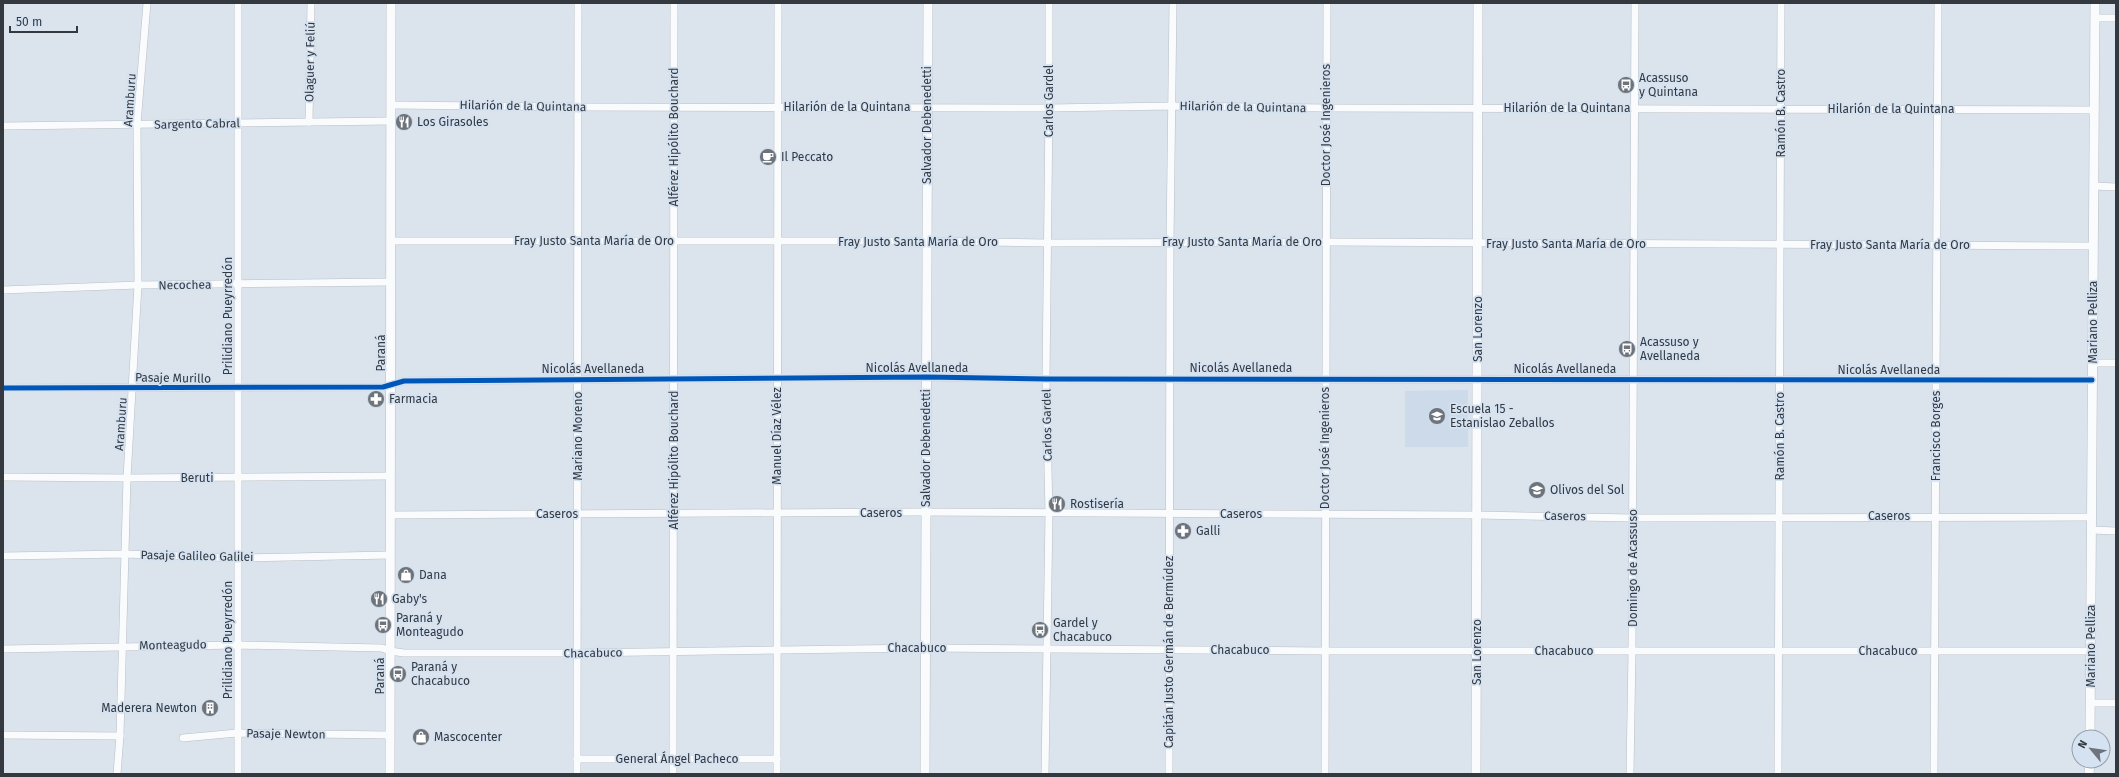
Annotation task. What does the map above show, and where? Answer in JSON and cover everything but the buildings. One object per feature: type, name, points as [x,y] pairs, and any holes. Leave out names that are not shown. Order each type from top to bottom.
[{"type":"street","name":"Aramburu","points":[[117,774],[120,736],[127,478],[134,387],[138,286],[137,124],[147,3]]},
{"type":"street","name":"Prilidiano Pueyrredón","points":[[238,3],[238,774]]},
{"type":"street","name":"Olaguer y Feliú","points":[[309,122],[311,3]]},
{"type":"street","name":"Paraná","points":[[390,774],[391,3]]},
{"type":"street","name":"Mariano Moreno","points":[[577,774],[578,3]]},
{"type":"street","name":"Alférez Hipólito Bouchard","points":[[673,774],[674,3]]},
{"type":"street","name":"Manuel Díaz Vélez","points":[[777,774],[778,3]]},
{"type":"street","name":"Salvador Debenedetti","points":[[925,774],[928,3]]},
{"type":"street","name":"Carlos Gardel","points":[[1045,774],[1048,513],[1046,379],[1047,244],[1050,108],[1048,3]]},
{"type":"street","name":"Capitán Justo Germán de Bermúdez","points":[[1169,774],[1169,513],[1171,378],[1170,242],[1173,3]]},
{"type":"street","name":"Doctor José Ingenieros","points":[[1325,774],[1327,3]]},
{"type":"street","name":"San Lorenzo","points":[[1476,774],[1478,3]]},
{"type":"street","name":"Domingo de Acassuso","points":[[1630,774],[1634,379],[1633,108],[1635,3]]},
{"type":"street","name":"Ramón B. Castro","points":[[1778,774],[1781,3]]},
{"type":"street","name":"Francisco Borges","points":[[1934,774],[1938,3]]},
{"type":"street","name":"Mariano Pelliza","points":[[2090,729],[2093,363],[2092,246],[2095,110],[2094,3]]},
{"type":"street","points":[[2095,18],[2116,18]]},
{"type":"street","name":"Hilarión de la Quintana","points":[[391,105],[578,107],[1050,108],[1172,106],[1326,108],[2095,110]]},
{"type":"street","name":"Sargento Cabral","points":[[3,126],[391,121]]},
{"type":"street","points":[[2094,186],[2116,187]]},
{"type":"street","name":"Fray Justo Santa María de Oro","points":[[391,241],[927,241],[1047,244],[1326,242],[1478,244],[2092,246]]},
{"type":"street","name":"Necochea","points":[[3,290],[138,286],[391,282]]},
{"type":"street","points":[[2093,363],[2116,363]]},
{"type":"street","name":"Nicolás Avellaneda","points":[[391,385],[404,381],[926,377],[1046,379],[2092,380]]},
{"type":"street","name":"Pasaje Murillo","points":[[3,388],[383,387],[391,385]]},
{"type":"street","name":"Beruti","points":[[3,477],[238,478],[390,476]]},
{"type":"street","name":"Caseros","points":[[390,515],[1169,513],[1477,515],[1633,518],[1779,516],[2092,517]]},
{"type":"street","points":[[2092,530],[2116,530]]},
{"type":"street","name":"Pasaje Galileo Galilei","points":[[3,556],[125,554],[238,558],[390,555]]},
{"type":"street","name":"Monteagudo","points":[[3,649],[238,645],[382,648],[390,651]]},
{"type":"street","name":"Chacabuco","points":[[390,651],[577,653],[925,648],[1779,652],[2091,651]]},
{"type":"street","points":[[2091,703],[2116,703]]},
{"type":"street","name":"Pasaje Newton","points":[[183,738],[237,733],[390,735]]},
{"type":"street","points":[[3,735],[120,736]]},
{"type":"street","name":"General Ángel Pacheco","points":[[577,759],[777,759]]},
{"type":"shaded area","name":"Escuela 15 - Estanislao Zeballos","points":[[1468,390],[1468,447],[1405,447],[1405,391]]},
{"type":"cycle path","points":[[3,388],[383,387],[404,381],[926,377],[1046,379],[2092,380]]},
{"type":"place","name":"Acassuso y Quintana","points":[[1626,85]]},
{"type":"place","name":"Los Girasoles","points":[[404,122]]},
{"type":"place","name":"Il Peccato","points":[[768,157]]},
{"type":"place","name":"Acassuso y Avellaneda","points":[[1627,349]]},
{"type":"place","name":"Farmacia","points":[[376,399]]},
{"type":"place","name":"Escuela 15 - Estanislao Zeballos","points":[[1437,416]]},
{"type":"place","name":"Olivos del Sol","points":[[1537,490]]},
{"type":"place","name":"Rostisería","points":[[1057,504]]},
{"type":"place","name":"Galli","points":[[1183,531]]},
{"type":"place","name":"Dana","points":[[406,575]]},
{"type":"place","name":"Gaby's","points":[[379,599]]},
{"type":"place","name":"Paraná y Monteagudo","points":[[383,625]]},
{"type":"place","name":"Gardel y Chacabuco","points":[[1040,630]]},
{"type":"place","name":"Paraná y Chacabuco","points":[[398,674]]},
{"type":"place","name":"Maderera Newton","points":[[210,708]]},
{"type":"place","name":"Mascocenter","points":[[421,737]]}]
